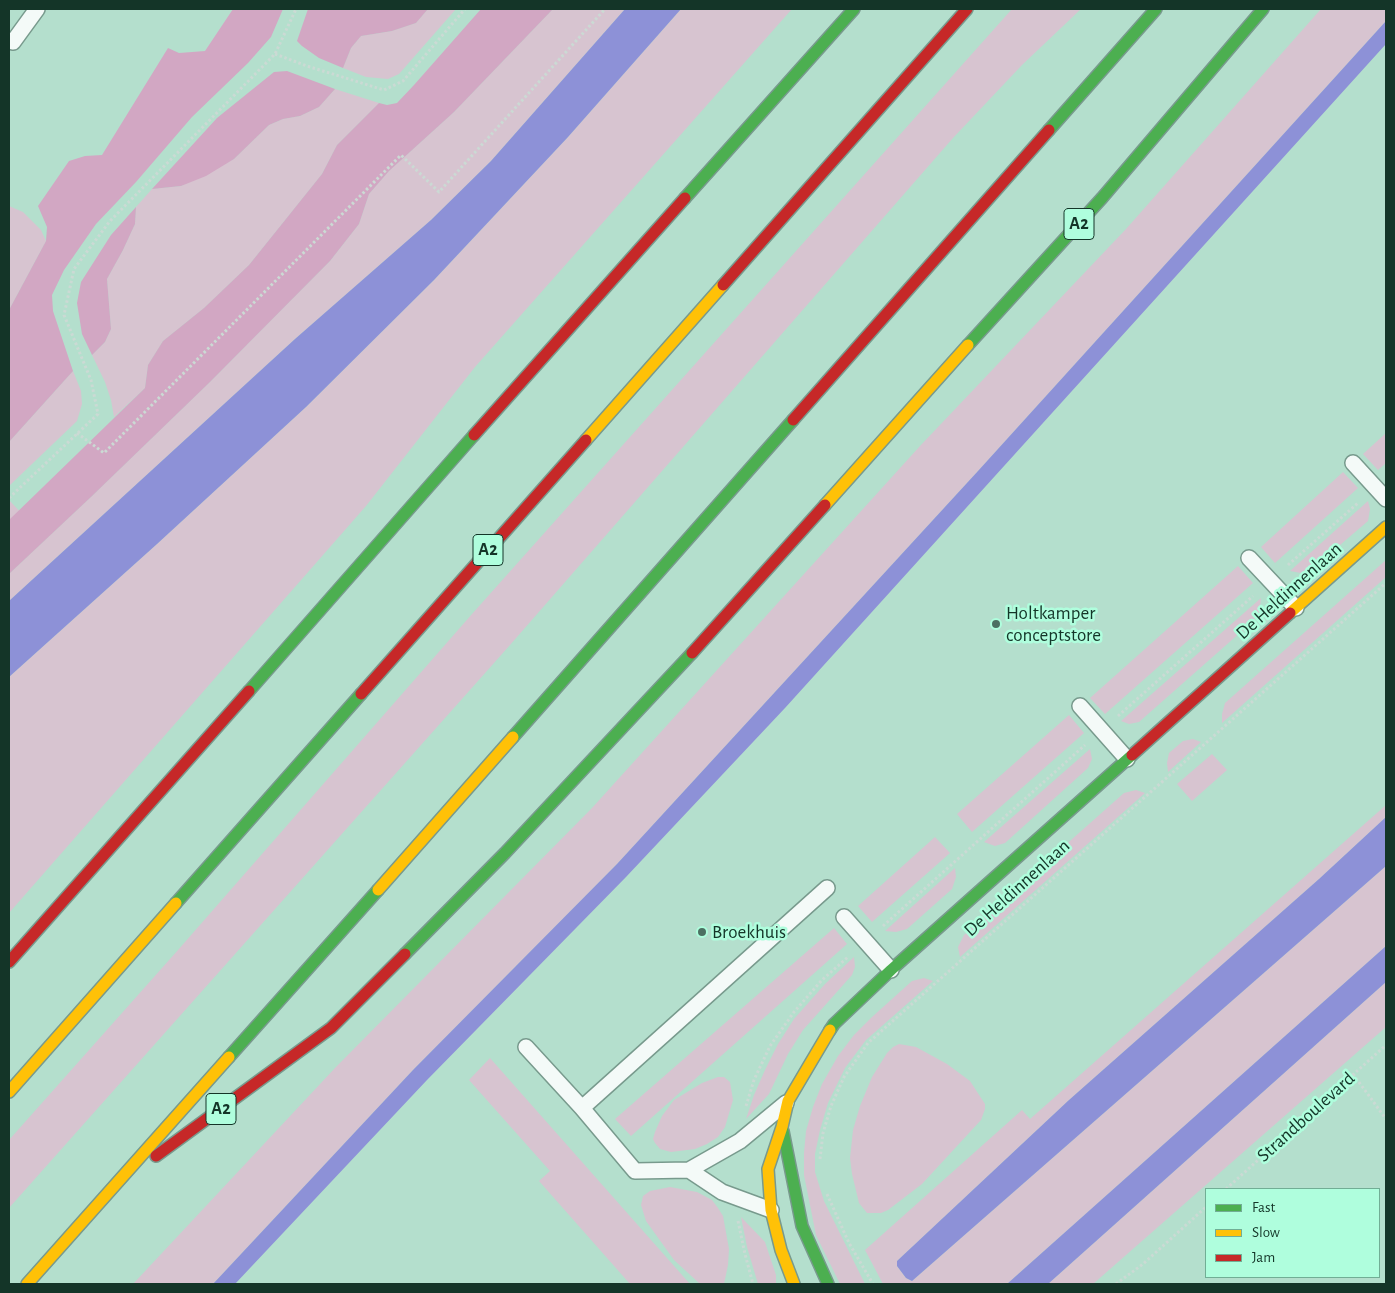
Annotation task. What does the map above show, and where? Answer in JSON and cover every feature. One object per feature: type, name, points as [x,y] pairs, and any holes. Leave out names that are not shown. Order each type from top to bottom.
[{"type":"main road","points":[[9,962],[238,704],[375,546],[854,9]]},
{"type":"main road","name":"A2","points":[[9,1092],[967,9]]},
{"type":"main road","name":"A2","points":[[27,1284],[360,911],[1156,9]]},
{"type":"main road","name":"A2","points":[[111,1189],[331,1028],[505,853],[718,625],[1102,198],[1263,9]]},
{"type":"main road","name":"De Heldinnenlaan","points":[[794,1284],[781,1250],[771,1210],[768,1169],[782,1127],[788,1101],[834,1024],[891,970],[1386,528]]},
{"type":"main road","name":"De Heldinnenlaan","points":[[782,1127],[802,1226],[828,1284]]},
{"type":"lane","points":[[9,41],[13,42],[37,9]]},
{"type":"lane","points":[[1353,463],[1386,500]]},
{"type":"lane","points":[[1249,558],[1296,608]]},
{"type":"lane","points":[[1080,706],[1127,759]]},
{"type":"lane","points":[[582,1108],[828,888]]},
{"type":"lane","points":[[844,917],[891,970]]},
{"type":"lane","points":[[526,1047],[582,1108],[635,1171],[689,1170],[740,1141],[788,1101]]},
{"type":"lane","points":[[689,1170],[722,1192],[771,1210]]},
{"type":"path","points":[[9,498],[98,414],[91,380],[64,315],[74,269],[110,221],[275,54],[296,9]]},
{"type":"path","points":[[275,54],[384,90],[403,81],[465,9]]},
{"type":"path","points":[[77,433],[104,453],[401,155],[440,192],[605,9]]},
{"type":"path","name":"De Heldinnenlaan","points":[[820,1166],[823,1133],[831,1106],[844,1077],[868,1043],[1386,583]]},
{"type":"path","name":"Strandboulevard","points":[[1227,1188],[1386,1045]]},
{"type":"path","points":[[1353,1074],[1386,1119]]},
{"type":"path","points":[[826,1191],[848,1242],[873,1284]]},
{"type":"path","points":[[1116,1284],[1143,1264],[1205,1208]]},
{"type":"shaded area","points":[[233,9],[283,9],[271,37],[248,63],[192,117],[136,182],[96,224],[64,270],[52,295],[53,311],[73,371],[9,442],[9,310],[46,241],[47,227],[38,206],[69,161],[85,156],[102,155],[168,48],[179,53],[205,51]]},
{"type":"shaded area","points":[[308,9],[428,9],[416,23],[392,31],[361,36],[351,48],[343,68],[319,58],[297,41]]},
{"type":"shaded area","points":[[428,9],[456,9],[399,74],[388,79],[366,77],[343,68],[351,48],[361,36],[392,31],[416,23]]},
{"type":"shaded area","points":[[481,9],[553,9],[454,112],[389,171],[369,194],[359,224],[330,261],[210,382],[9,574],[9,520],[145,388],[148,365],[163,341],[204,308],[249,265],[322,174],[337,145],[379,103],[387,105],[397,103]]},
{"type":"shaded area","points":[[553,9],[625,9],[491,161],[431,220],[295,339],[9,601],[9,574],[210,382],[330,261],[359,224],[369,194],[389,171],[454,112]]},
{"type":"shaded area","points":[[681,9],[792,9],[475,367],[366,506],[9,913],[9,677],[306,407],[434,280],[568,137]]},
{"type":"shaded area","points":[[1012,9],[1081,9],[1022,65],[953,138],[510,645],[9,1208],[9,1140],[472,614]]},
{"type":"shaded area","points":[[1321,9],[1386,9],[1386,21],[978,471],[617,864],[413,1070],[213,1284],[133,1284],[335,1068],[592,808],[920,446],[1126,229]]},
{"type":"shaded area","points":[[287,71],[335,89],[319,107],[300,116],[283,119],[269,125],[234,159],[206,176],[181,186],[152,189],[217,118],[274,72]]},
{"type":"shaded area","points":[[335,89],[379,103],[337,145],[322,174],[249,265],[204,308],[163,341],[148,365],[145,388],[114,417],[105,382],[92,355],[105,342],[111,329],[107,279],[135,224],[136,207],[152,189],[181,186],[234,159],[269,125],[283,119],[300,116],[319,107]]},
{"type":"shaded area","points":[[9,206],[23,212],[41,230],[46,241],[9,310]]},
{"type":"shaded area","points":[[136,207],[135,224],[107,279],[111,329],[105,342],[92,355],[82,334],[77,303],[81,282],[111,235]]},
{"type":"shaded area","points":[[73,371],[81,391],[82,404],[77,421],[9,486],[9,442]]},
{"type":"shaded area","points":[[1386,433],[1386,463],[1378,470],[1363,454]]},
{"type":"shaded area","points":[[1343,472],[1358,488],[1275,563],[1261,547]]},
{"type":"shaded area","points":[[9,500],[28,520],[9,540]]},
{"type":"shaded area","points":[[1368,501],[1370,509],[1368,521],[1312,569],[1301,573],[1290,571]]},
{"type":"shaded area","points":[[1386,560],[1386,577],[1222,723],[1225,703]]},
{"type":"shaded area","points":[[1238,566],[1253,583],[1105,714],[1090,698]]},
{"type":"shaded area","points":[[1261,598],[1259,616],[1139,722],[1129,724],[1121,721]]},
{"type":"shaded area","points":[[1069,715],[1084,733],[972,832],[957,814]]},
{"type":"shaded area","points":[[1193,739],[1201,742],[1168,772],[1169,753],[1183,741]]},
{"type":"shaded area","points":[[1090,749],[1092,759],[1088,768],[1005,843],[995,846],[984,842]]},
{"type":"shaded area","points":[[1212,754],[1227,770],[1192,801],[1177,784]]},
{"type":"shaded area","points":[[1136,790],[1145,793],[960,957],[958,947],[964,935],[1124,793]]},
{"type":"shaded area","points":[[1386,805],[1386,817],[1319,879],[1069,1100],[897,1261],[897,1266],[906,1278],[912,1281],[1386,866],[1386,946],[1007,1284],[883,1284],[865,1250],[1022,1110],[1030,1119]]},
{"type":"shaded area","points":[[935,837],[950,853],[872,922],[858,906]]},
{"type":"shaded area","points":[[955,868],[956,877],[952,889],[907,929],[896,932],[885,931]]},
{"type":"shaded area","points":[[834,928],[847,944],[631,1136],[615,1119]]},
{"type":"shaded area","points":[[854,957],[855,967],[852,975],[803,1030],[788,1054],[769,1094],[746,1119],[765,1070],[778,1044],[794,1019],[825,984]]},
{"type":"shaded area","points":[[924,978],[933,981],[866,1040],[845,1068],[828,1103],[820,1130],[815,1154],[815,1172],[824,1201],[865,1284],[840,1284],[816,1235],[804,1175],[806,1131],[822,1084],[838,1056],[854,1035],[912,981]]},
{"type":"shaded area","points":[[1386,982],[1386,1027],[1093,1284],[1048,1284]]},
{"type":"shaded area","points":[[899,1044],[916,1047],[947,1064],[970,1081],[985,1104],[985,1109],[981,1120],[922,1184],[888,1210],[881,1213],[867,1213],[859,1203],[852,1174],[850,1158],[853,1130],[860,1106],[872,1077],[887,1053]]},
{"type":"shaded area","points":[[490,1058],[690,1284],[630,1284],[539,1181],[550,1171],[469,1080]]},
{"type":"shaded area","points":[[718,1077],[724,1077],[730,1082],[733,1100],[725,1127],[718,1137],[695,1149],[671,1152],[660,1149],[653,1139],[655,1132],[662,1116],[674,1100],[702,1083]]},
{"type":"shaded area","points":[[670,1187],[697,1192],[712,1200],[723,1216],[729,1249],[724,1284],[700,1284],[674,1260],[646,1221],[641,1205],[643,1196],[650,1191]]},
{"type":"shaded area","points":[[741,1217],[765,1242],[776,1275],[776,1284],[758,1284],[747,1247]]},
{"type":"water","points":[[625,9],[681,9],[568,137],[434,280],[306,407],[9,677],[9,601],[295,339],[431,220],[491,161]]},
{"type":"water","points":[[1386,21],[1386,44],[785,708],[626,877],[427,1080],[235,1284],[213,1284],[413,1070],[617,864],[978,471]]},
{"type":"water","points":[[1386,817],[1386,866],[912,1281],[906,1278],[897,1266],[897,1261],[1069,1100],[1319,879]]},
{"type":"water","points":[[1386,946],[1386,982],[1048,1284],[1007,1284]]},
{"type":"traffic: fast","points":[[685,198],[854,9]]},
{"type":"traffic: fast","points":[[1049,130],[1156,9]]},
{"type":"traffic: fast","points":[[968,345],[1102,198],[1263,9]]},
{"type":"traffic: fast","points":[[513,737],[793,420]]},
{"type":"traffic: fast","points":[[249,691],[474,435]]},
{"type":"traffic: fast","points":[[405,954],[505,853],[692,653]]},
{"type":"traffic: fast","points":[[176,903],[361,694]]},
{"type":"traffic: fast","points":[[830,1030],[891,970],[1132,755]]},
{"type":"traffic: fast","points":[[229,1057],[378,890]]},
{"type":"traffic: fast","points":[[783,1131],[802,1226],[828,1284]]},
{"type":"traffic: slow","points":[[586,440],[723,285]]},
{"type":"traffic: slow","points":[[825,505],[968,345]]},
{"type":"traffic: slow","points":[[1290,613],[1386,527]]},
{"type":"traffic: slow","points":[[378,890],[513,737]]},
{"type":"traffic: slow","points":[[9,1092],[176,903]]},
{"type":"traffic: slow","points":[[794,1284],[781,1250],[771,1210],[768,1169],[782,1127],[788,1101],[830,1030]]},
{"type":"traffic: slow","points":[[27,1284],[229,1057]]},
{"type":"traffic: jam","points":[[723,285],[967,9]]},
{"type":"traffic: jam","points":[[793,420],[1049,130]]},
{"type":"traffic: jam","points":[[474,435],[685,198]]},
{"type":"traffic: jam","points":[[361,694],[586,440]]},
{"type":"traffic: jam","points":[[692,653],[825,505]]},
{"type":"traffic: jam","points":[[1132,755],[1290,613]]},
{"type":"traffic: jam","points":[[9,962],[249,691]]},
{"type":"traffic: jam","points":[[156,1156],[331,1028],[405,954]]},
{"type":"place","name":"Holtkamper conceptstore","points":[[996,624]]},
{"type":"place","name":"Broekhuis","points":[[702,932]]}]
